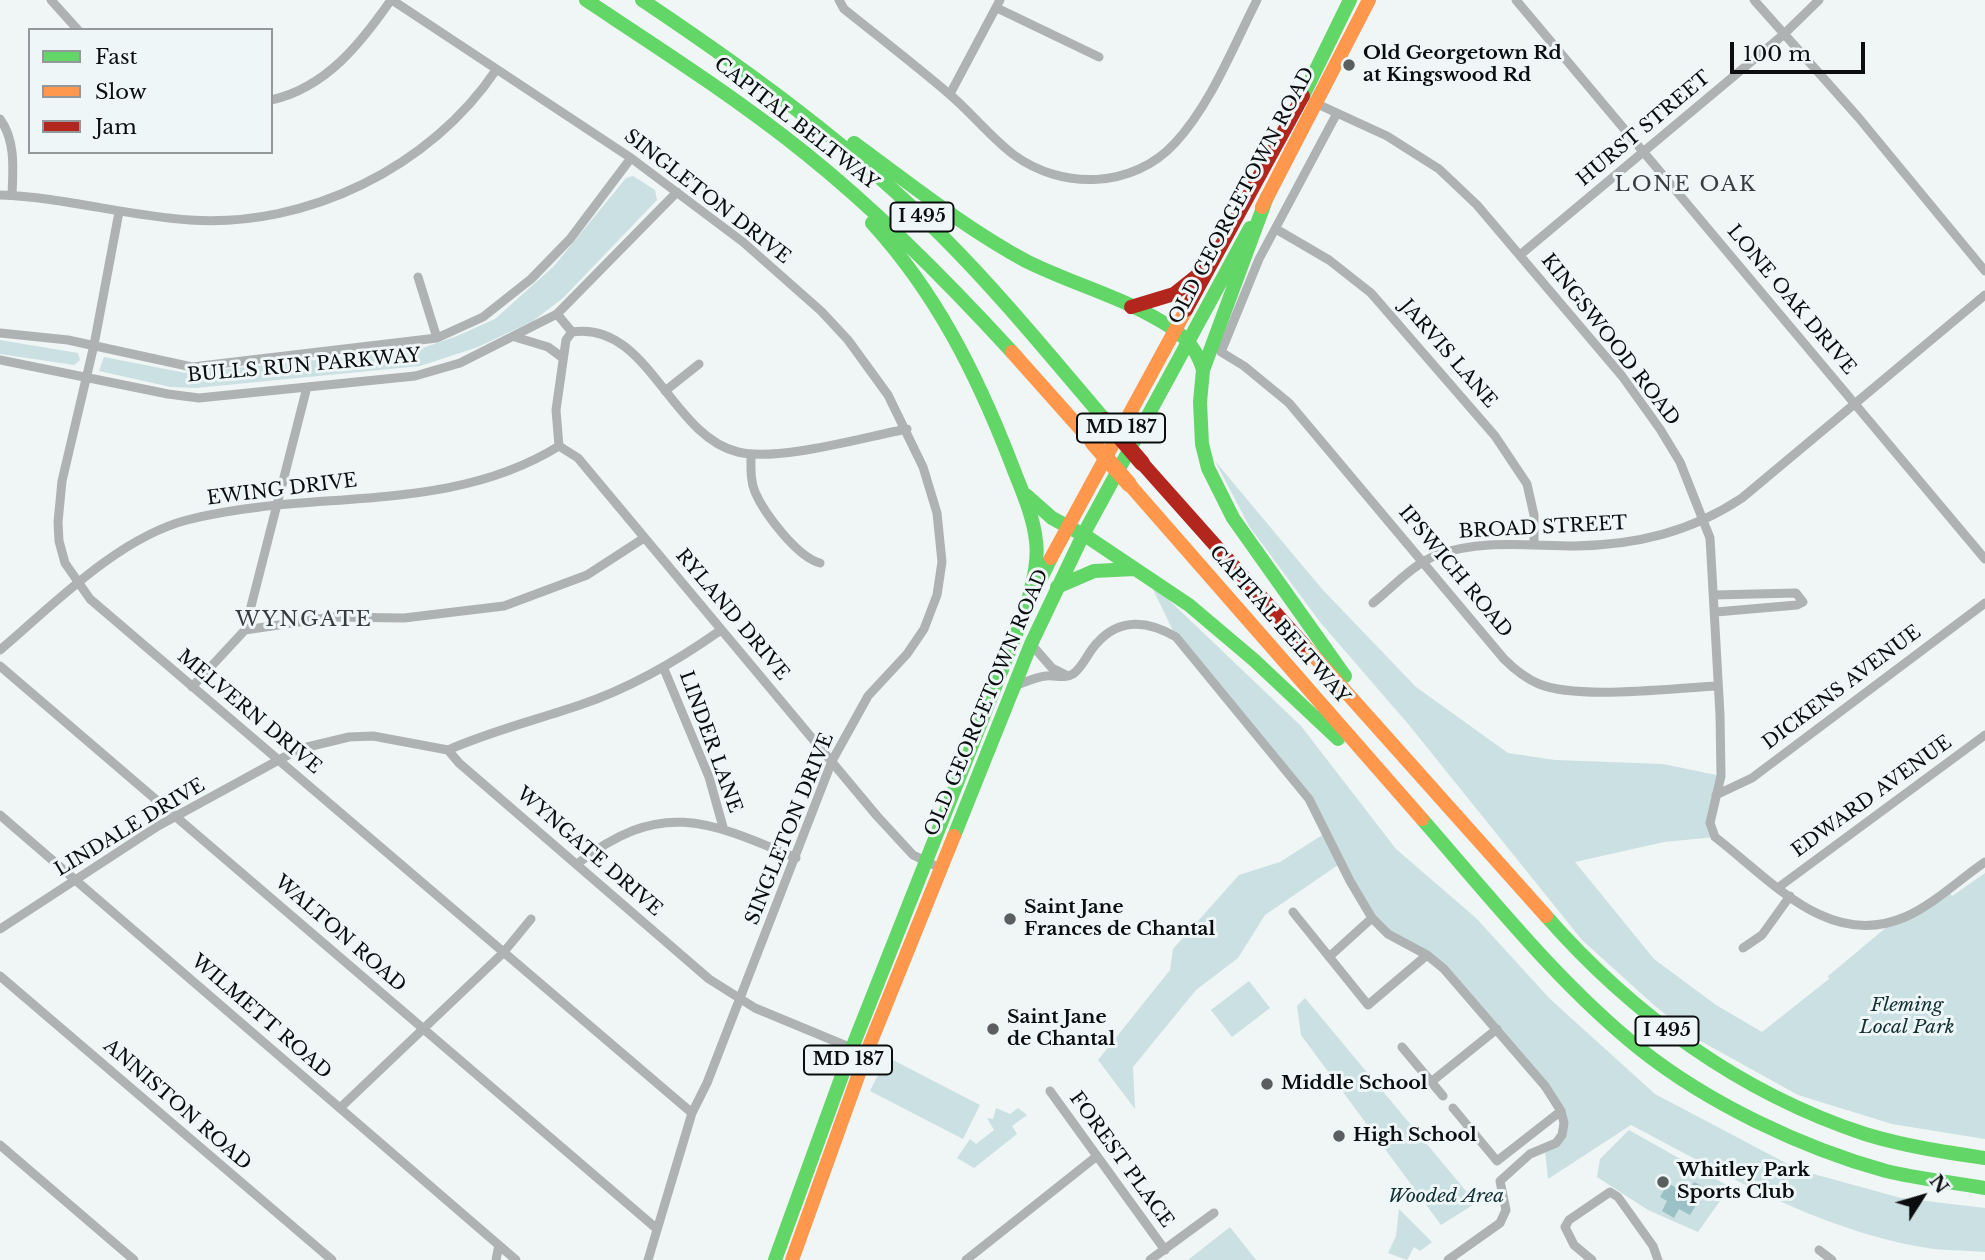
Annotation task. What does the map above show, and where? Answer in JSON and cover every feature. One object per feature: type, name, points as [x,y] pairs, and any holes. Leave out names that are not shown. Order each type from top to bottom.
[{"type":"main road","name":"CAPITAL BELTWAY","points":[[586,0],[693,71],[795,145],[923,259],[1008,346],[1404,802],[1576,992],[1640,1049],[1674,1074],[1742,1114],[1814,1147],[1887,1171],[1985,1188]]},
{"type":"main road","name":"CAPITAL BELTWAY","points":[[642,0],[710,45],[815,123],[897,193],[988,285],[1142,463],[1596,971],[1649,1017],[1692,1049],[1758,1089],[1829,1121],[1923,1149],[1985,1158]]},
{"type":"main road","name":"OLD GEORGETOWN ROAD","points":[[933,865],[1031,644],[1083,535],[1267,197],[1350,0]]},
{"type":"main road","name":"OLD GEORGETOWN ROAD","points":[[775,1260],[933,865],[1026,609],[1209,265],[1369,0]]},
{"type":"main road","points":[[710,45],[819,116],[961,223],[1029,262],[1130,307],[1174,330],[1188,340],[1199,354],[1203,370]]},
{"type":"main road","points":[[795,145],[879,230],[941,312],[983,387],[1034,527],[1037,550],[1026,609]]},
{"type":"main road","points":[[1267,197],[1203,370],[1200,413],[1202,444],[1219,495],[1314,634],[1427,781]]},
{"type":"main road","points":[[1130,307],[1157,303],[1177,295],[1209,265]]},
{"type":"main road","points":[[1022,491],[1039,508],[1139,570],[1235,643],[1404,802]]},
{"type":"main road","points":[[1057,587],[1093,570],[1119,566],[1139,570]]},
{"type":"main road","name":"OLD GEORGETOWN ROAD","points":[[792,1260],[859,1051]]},
{"type":"street","points":[[51,0],[76,28]]},
{"type":"street","points":[[273,99],[321,78],[348,56],[391,0]]},
{"type":"street","name":"SINGLETON DRIVE","points":[[391,0],[631,158],[743,242],[821,311],[856,351],[888,395],[923,467],[939,522],[942,562],[937,595],[924,629],[907,654],[868,696],[832,761],[796,858],[692,1113],[648,1260]]},
{"type":"street","points":[[839,0],[844,9],[950,94],[1013,154],[1037,169],[1085,180],[1133,172],[1153,161],[1185,131],[1257,0]]},
{"type":"street","name":"LONE OAK DRIVE","points":[[1516,0],[1985,559]]},
{"type":"street","points":[[1754,0],[1858,117],[1985,271]]},
{"type":"street","name":"HURST STREET","points":[[1520,255],[1783,35],[1819,0]]},
{"type":"street","points":[[950,94],[998,4],[1099,57]]},
{"type":"street","points":[[0,195],[192,220],[236,219],[294,210],[341,195],[379,176],[424,147],[452,123],[496,70]]},
{"type":"street","name":"KINGSWOOD ROAD","points":[[1310,100],[1336,115],[1387,136],[1439,169],[1477,205],[1622,376],[1680,462],[1710,538],[1716,612],[1721,776],[1710,823],[1715,837],[1812,913],[1834,923],[1862,927],[1908,916],[1985,862]]},
{"type":"street","points":[[1276,229],[1336,115]]},
{"type":"street","points":[[0,119],[6,127],[13,156],[12,195]]},
{"type":"street","name":"BULLS RUN PARKWAY","points":[[0,333],[27,333],[94,345],[192,368],[437,338],[483,317],[531,279],[570,239],[631,158]]},
{"type":"street","name":"BULLS RUN PARKWAY","points":[[0,360],[199,398],[415,376],[460,363],[557,314],[677,192]]},
{"type":"street","name":"MELVERN DRIVE","points":[[119,212],[94,345],[62,481],[58,522],[59,541],[65,563],[90,600],[692,1113]]},
{"type":"street","name":"IPSWICH ROAD","points":[[1276,229],[1259,259],[1221,352],[1244,366],[1289,403],[1504,659],[1539,684],[1569,692],[1717,687]]},
{"type":"street","name":"JARVIS LANE","points":[[1276,229],[1329,260],[1371,293],[1495,436],[1520,469],[1527,484],[1534,515],[1534,544]]},
{"type":"street","points":[[418,277],[437,338]]},
{"type":"street","name":"BROAD STREET","points":[[1373,603],[1424,561],[1459,548],[1534,544],[1576,546],[1634,541],[1679,531],[1704,521],[1742,498],[1985,295]]},
{"type":"street","points":[[557,314],[572,332]]},
{"type":"street","points":[[572,332],[592,331],[619,342],[704,435],[724,447],[751,454],[776,453],[906,429]]},
{"type":"street","points":[[559,446],[556,410],[566,340],[572,332]]},
{"type":"street","points":[[515,337],[548,347],[563,358]]},
{"type":"street","points":[[665,391],[699,364]]},
{"type":"street","points":[[192,687],[245,630],[307,387]]},
{"type":"street","name":"EWING DRIVE","points":[[0,650],[120,552],[155,531],[186,520],[279,505],[357,499],[466,485],[512,471],[559,446]]},
{"type":"street","name":"RYLAND DRIVE","points":[[559,446],[578,458],[913,855],[933,865]]},
{"type":"street","points":[[751,454],[751,477],[763,506],[803,554],[820,563]]},
{"type":"street","points":[[245,630],[332,617],[404,618],[504,606],[586,575],[644,538]]},
{"type":"street","points":[[1714,595],[1796,593],[1803,602],[1797,605],[1716,612]]},
{"type":"street","name":"DICKENS AVENUE","points":[[1716,795],[1752,778],[1985,603]]},
{"type":"street","points":[[1013,687],[1045,676],[1067,676],[1075,673],[1104,637],[1127,624],[1148,623],[1176,637],[1309,799],[1350,881],[1373,918],[1388,934],[1427,955],[1444,969],[1545,1086],[1561,1111],[1564,1123],[1562,1135],[1556,1143],[1530,1154],[1500,1181],[1506,1210],[1500,1223],[1448,1260]]},
{"type":"street","points":[[280,760],[299,749],[349,737],[373,736],[448,750],[475,738],[582,705],[664,668],[721,630]]},
{"type":"street","points":[[1031,644],[1052,668],[1067,676]]},
{"type":"street","name":"WALTON ROAD","points":[[0,666],[657,1229]]},
{"type":"street","name":"LINDER LANE","points":[[664,668],[709,777],[723,827]]},
{"type":"street","name":"EDWARD AVENUE","points":[[1779,887],[1985,735]]},
{"type":"street","name":"WYNGATE DRIVE","points":[[448,750],[459,763],[709,979],[739,999],[859,1051]]},
{"type":"street","name":"LINDALE DRIVE","points":[[0,929],[177,817],[280,760]]},
{"type":"street","name":"WILMETT ROAD","points":[[0,815],[516,1260]]},
{"type":"street","points":[[577,864],[606,841],[638,827],[673,822],[723,827],[796,858]]},
{"type":"street","points":[[1743,948],[1762,935],[1790,896]]},
{"type":"street","points":[[1293,912],[1368,1005],[1427,955]]},
{"type":"street","points":[[1329,957],[1373,918]]},
{"type":"street","points":[[340,1108],[503,953],[531,919]]},
{"type":"street","name":"ANNISTON ROAD","points":[[0,976],[332,1260]]},
{"type":"street","points":[[1431,1082],[1497,1029]]},
{"type":"street","points":[[1402,1047],[1443,1096]]},
{"type":"street","name":"FOREST PLACE","points":[[1050,1091],[1165,1250]]},
{"type":"street","points":[[1453,1108],[1497,1161],[1561,1111]]},
{"type":"street","points":[[0,1145],[134,1260]]},
{"type":"street","points":[[966,1260],[1097,1156]]},
{"type":"street","points":[[1592,1260],[1574,1245],[1565,1227],[1569,1220],[1610,1192],[1616,1194],[1653,1246],[1658,1260]]},
{"type":"street","points":[[1150,1260],[1214,1213]]},
{"type":"street","points":[[496,1260],[499,1245]]},
{"type":"street","points":[[1819,1250],[1832,1260]]},
{"type":"green space","points":[[633,176],[655,190],[657,200],[563,298],[533,321],[478,347],[420,366],[196,388],[171,387],[99,371],[104,357],[186,373],[417,350],[457,336],[495,319],[554,266],[626,178]]},
{"type":"green space","points":[[0,340],[78,353],[80,360],[74,365],[0,354]]},
{"type":"green space","name":"Fleming Local Park","points":[[1215,461],[1322,589],[1416,687],[1508,753],[1555,760],[1663,764],[1721,776],[1710,823],[1715,837],[1664,842],[1575,862],[1654,959],[1716,1005],[1762,1032],[1829,979],[1828,976],[1894,921],[1902,923],[1949,891],[1952,896],[1985,873],[1985,1139],[1892,1124],[1798,1095],[1697,1039],[1655,1006],[1582,940],[1409,725],[1320,622],[1249,526]]},
{"type":"green space","points":[[1149,581],[1301,726],[1396,849],[1476,918],[1550,999],[1655,1094],[1799,1170],[1901,1198],[1985,1208],[1985,1252],[1921,1247],[1845,1227],[1772,1197],[1631,1125],[1548,1179],[1545,1150],[1562,1135],[1561,1111],[1444,969],[1407,946],[1372,918],[1341,863],[1265,915],[1238,958],[1196,990],[1133,1067],[1135,1109],[1098,1060],[1170,970],[1173,949],[1239,875],[1280,862],[1327,832],[1309,798],[1176,637]]},
{"type":"green space","points":[[1249,981],[1270,1008],[1232,1037],[1211,1010]]},
{"type":"green space","name":"Wooded Area","points":[[1305,998],[1476,1203],[1441,1225],[1301,1035],[1297,1006]]},
{"type":"green space","points":[[887,1057],[980,1105],[963,1139],[870,1091]]},
{"type":"green space","points":[[996,1108],[1010,1114],[1018,1108],[1027,1115],[1012,1126],[1017,1134],[974,1168],[957,1158],[970,1139],[976,1144],[994,1130],[987,1118],[993,1119]]},
{"type":"green space","name":"Whitley Park Sports Club","points":[[1629,1130],[1730,1187],[1698,1232],[1648,1210],[1597,1177],[1600,1159]]},
{"type":"green space","points":[[1399,1209],[1432,1242],[1420,1251],[1414,1247],[1407,1260],[1388,1253],[1396,1236]]},
{"type":"green space","points":[[1230,1227],[1256,1260],[1188,1260]]},
{"type":"water","points":[[1694,1182],[1706,1188],[1690,1215],[1679,1209],[1674,1218],[1662,1211],[1667,1201],[1660,1197],[1668,1183],[1687,1194]]},
{"type":"traffic: fast","points":[[586,0],[779,132],[833,176],[912,248],[1012,352]]},
{"type":"traffic: fast","points":[[642,0],[798,111],[908,204],[985,281],[1105,420]]},
{"type":"traffic: fast","points":[[1303,96],[1350,0]]},
{"type":"traffic: fast","points":[[854,143],[938,205],[1003,248],[1044,270],[1137,308],[1172,328],[1192,346],[1203,370]]},
{"type":"traffic: fast","points":[[1267,197],[1203,370],[1200,402],[1202,444],[1208,468],[1233,518],[1345,676]]},
{"type":"traffic: fast","points":[[872,223],[916,277],[952,335],[983,396],[1010,460],[1029,510],[1037,550],[1026,609]]},
{"type":"traffic: fast","points":[[954,836],[1031,644],[1083,535],[1250,228]]},
{"type":"traffic: fast","points":[[1026,495],[1052,518],[1089,538],[1189,605],[1254,660],[1338,739]]},
{"type":"traffic: fast","points":[[775,1260],[852,1048],[1026,609],[1051,558]]},
{"type":"traffic: fast","points":[[1057,587],[1094,571],[1134,569]]},
{"type":"traffic: fast","points":[[1422,819],[1526,939],[1581,997],[1640,1049],[1695,1088],[1757,1122],[1822,1150],[1898,1174],[1985,1188]]},
{"type":"traffic: fast","points":[[1546,916],[1615,986],[1652,1017],[1732,1073],[1819,1117],[1865,1134],[1909,1145],[1985,1158]]},
{"type":"traffic: slow","points":[[1262,207],[1369,0]]},
{"type":"traffic: slow","points":[[1051,558],[1186,310]]},
{"type":"traffic: slow","points":[[1012,352],[1093,443]]},
{"type":"traffic: slow","points":[[1093,443],[1129,484]]},
{"type":"traffic: slow","points":[[1129,484],[1422,819]]},
{"type":"traffic: slow","points":[[1304,645],[1546,916]]},
{"type":"traffic: slow","points":[[792,1260],[866,1054],[954,836]]},
{"type":"traffic: jam","points":[[1186,310],[1303,96]]},
{"type":"traffic: jam","points":[[1131,307],[1174,294],[1209,266]]},
{"type":"traffic: jam","points":[[1105,420],[1142,463]]},
{"type":"traffic: jam","points":[[1142,463],[1304,645]]},
{"type":"place","name":"Old Georgetown Rd at Kingswood Rd","points":[[1349,65]]},
{"type":"place","name":"Saint Jane Frances de Chantal","points":[[1010,919]]},
{"type":"place","name":"Saint Jane de Chantal","points":[[993,1029]]},
{"type":"place","name":"Middle School","points":[[1267,1084]]},
{"type":"place","name":"High School","points":[[1339,1136]]},
{"type":"place","name":"Whitley Park Sports Club","points":[[1663,1182]]},
{"type":"district","name":"LONE OAK","points":[[1686,185]]},
{"type":"district","name":"WYNGATE","points":[[304,620]]}]
